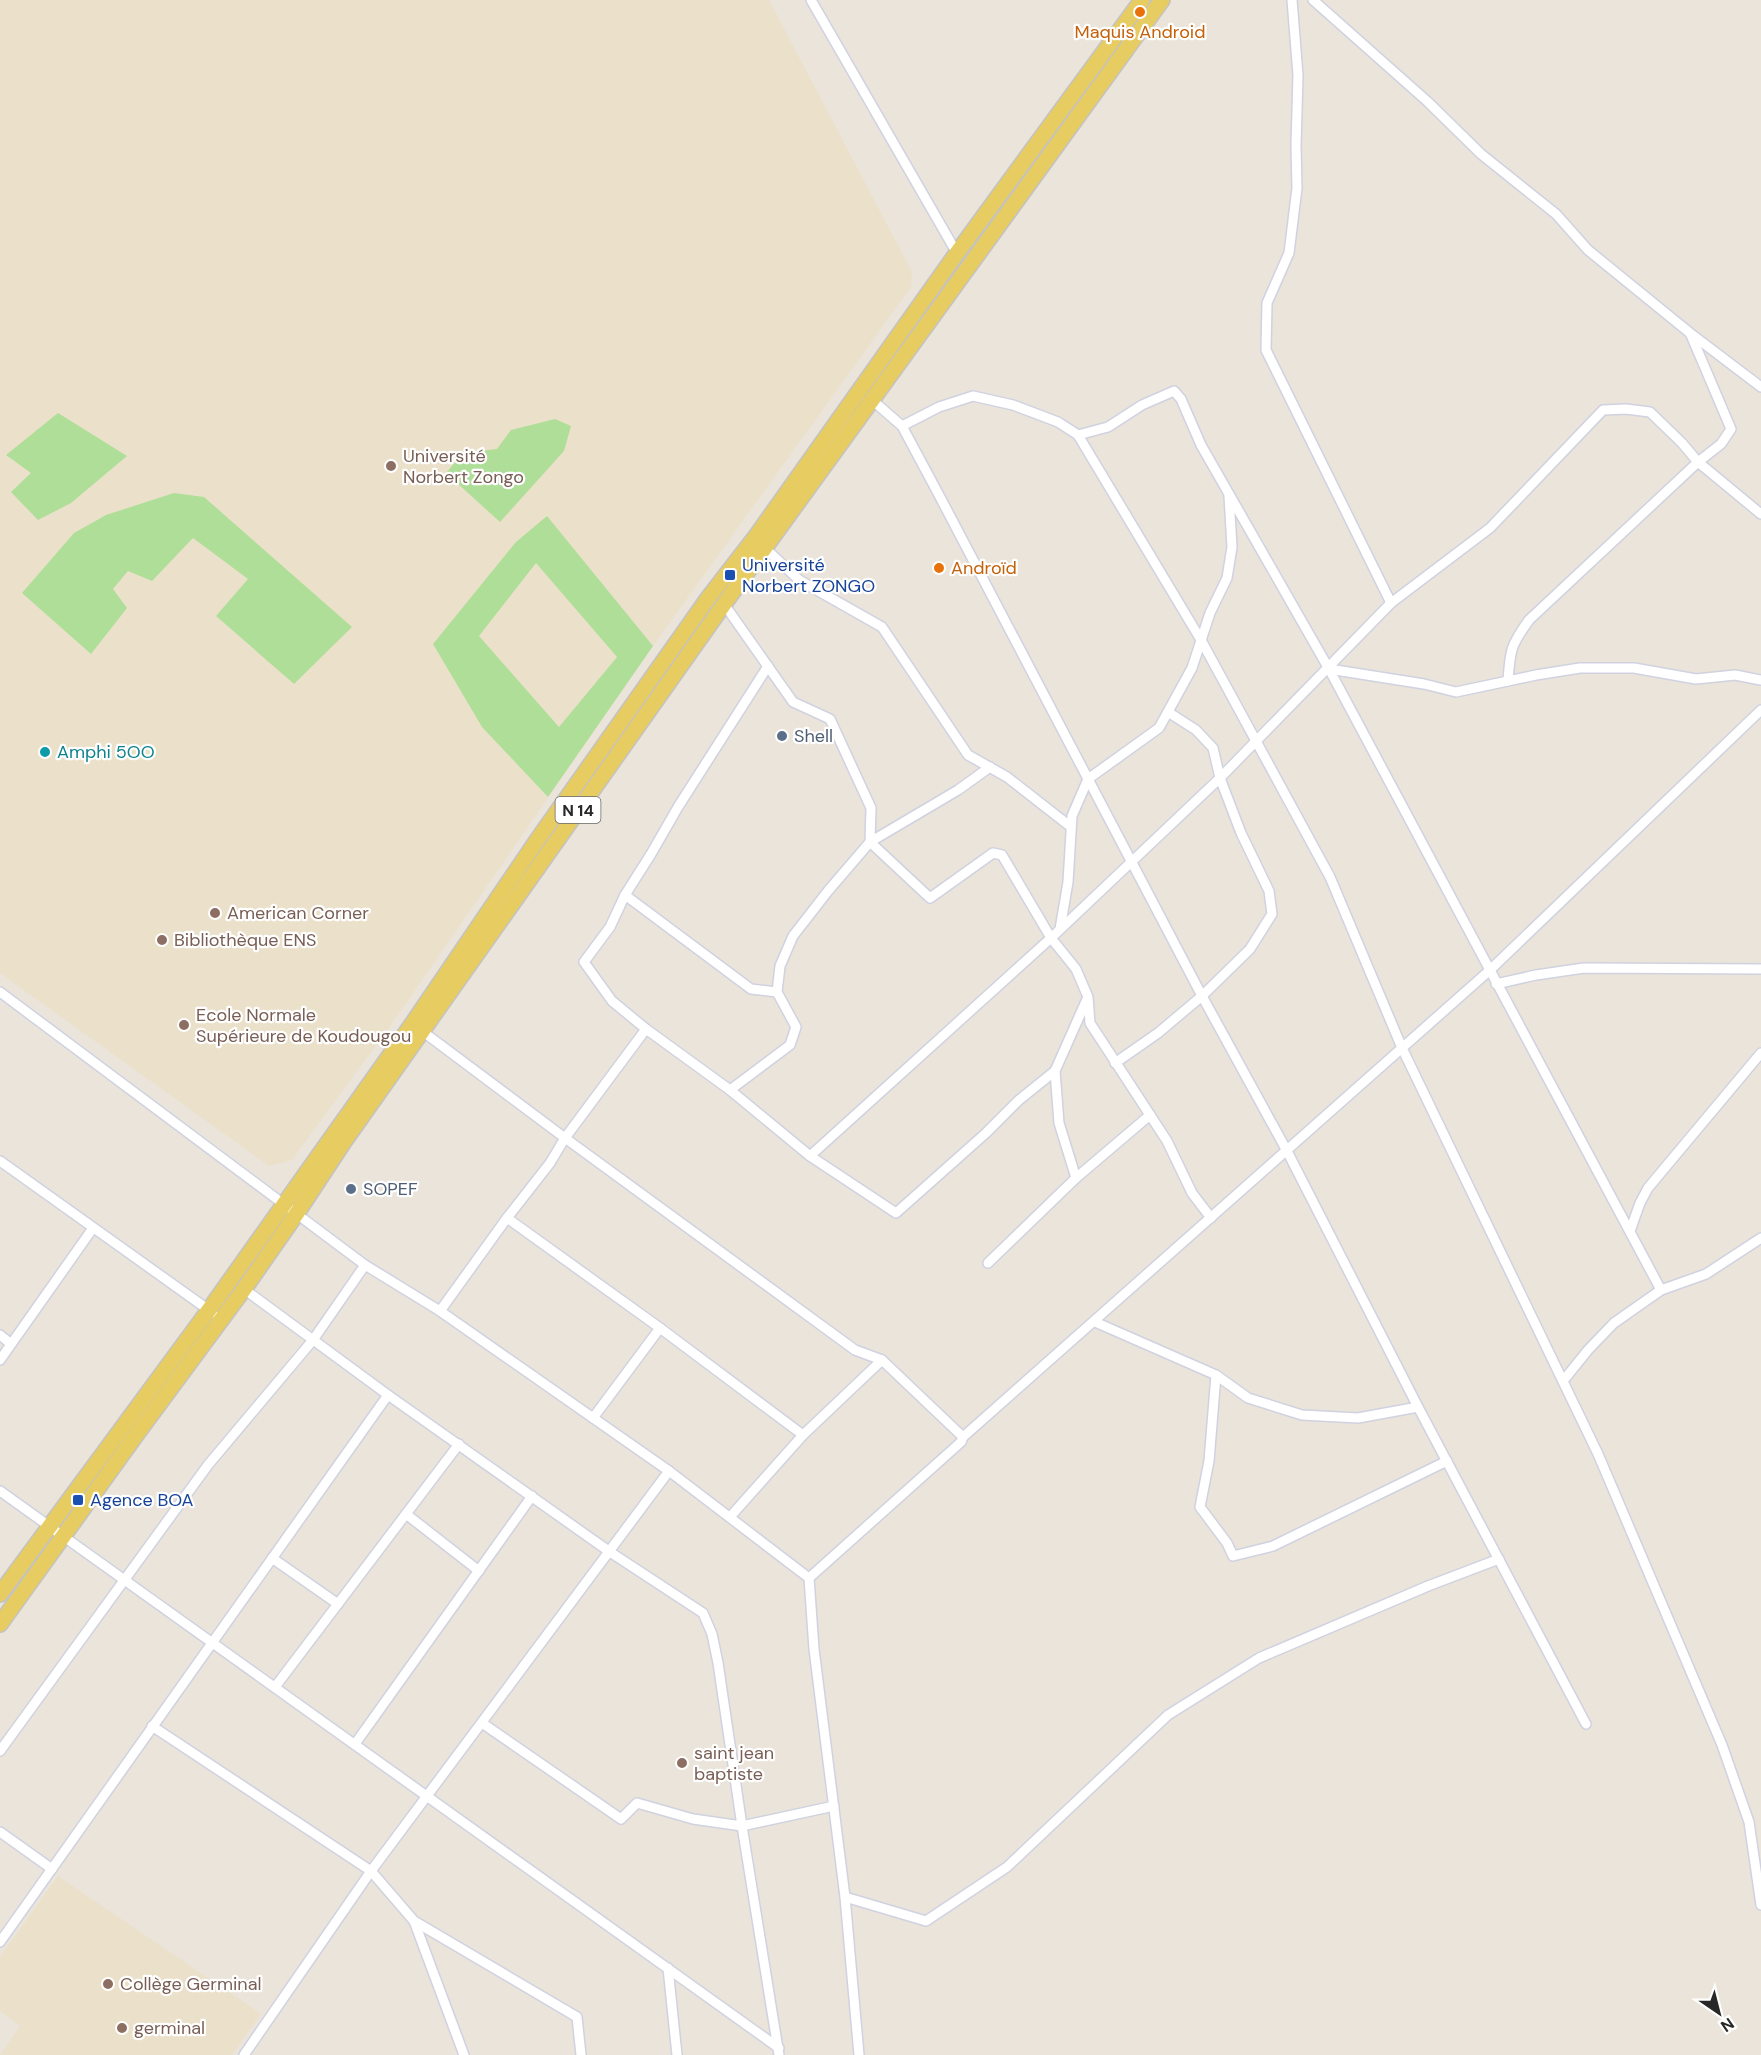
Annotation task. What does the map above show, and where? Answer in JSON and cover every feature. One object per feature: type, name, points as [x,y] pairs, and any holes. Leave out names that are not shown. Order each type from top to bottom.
[{"type":"main road","name":"N 14","points":[[0,1624],[136,1435],[216,1314],[283,1203],[413,1023],[702,606],[757,535],[957,253],[1142,0]]},
{"type":"main road","name":"N 14","points":[[0,1594],[216,1314],[244,1289],[343,1143],[724,604],[1162,0]]},
{"type":"street","points":[[811,0],[967,267]]},
{"type":"street","points":[[1292,0],[1298,75],[1296,146],[1298,189],[1289,253],[1267,303],[1266,350],[1391,603]]},
{"type":"street","points":[[1313,0],[1428,102],[1481,154],[1556,214],[1588,250],[1761,387]]},
{"type":"street","points":[[1508,681],[1509,659],[1514,641],[1528,620],[1698,462],[1721,444],[1731,429],[1690,333]]},
{"type":"street","points":[[1078,435],[1108,427],[1142,405],[1174,391],[1181,399],[1201,445],[1329,669],[1661,1290]]},
{"type":"street","points":[[902,426],[939,407],[973,396],[1013,405],[1058,422],[1078,435],[1201,640],[1329,878],[1402,1048],[1598,1454],[1722,1745],[1749,1822],[1761,1905]]},
{"type":"street","points":[[871,399],[902,426],[1202,996],[1287,1151],[1586,1724]]},
{"type":"street","points":[[810,1155],[1051,938],[1220,778],[1391,603],[1490,528],[1603,410],[1626,409],[1650,412],[1698,462],[1761,514]]},
{"type":"street","points":[[1060,929],[1068,882],[1072,816],[1088,779],[1160,728],[1192,668],[1210,613],[1227,578],[1232,547],[1229,493]]},
{"type":"street","points":[[765,548],[799,580],[882,627],[968,755],[1007,777],[1071,827]]},
{"type":"street","points":[[724,604],[793,702],[830,719],[871,808],[870,842],[930,898],[993,853],[1002,855],[1051,938],[1076,969],[1088,997],[1090,1023],[1167,1142],[1192,1192],[1211,1218]]},
{"type":"street","points":[[768,666],[678,807],[625,895],[610,927],[584,962],[612,1001],[646,1029],[730,1090],[810,1155],[896,1213],[986,1133],[1019,1100],[1055,1071],[1088,997]]},
{"type":"street","points":[[1329,669],[1424,684],[1456,692],[1580,668],[1634,668],[1696,679],[1735,675],[1761,680]]},
{"type":"street","points":[[809,1578],[885,1513],[961,1442],[963,1437],[1490,970],[1761,710]]},
{"type":"street","points":[[1115,1063],[1158,1033],[1202,996],[1250,949],[1272,914],[1269,891],[1220,778],[1213,748],[1196,730],[1168,712]]},
{"type":"street","points":[[730,1090],[790,1045],[796,1027],[777,992],[780,966],[793,936],[828,891],[870,842],[958,790],[990,767]]},
{"type":"street","points":[[625,895],[751,989],[777,992]]},
{"type":"street","points":[[1496,984],[1584,968],[1761,969]]},
{"type":"street","points":[[0,992],[365,1265],[440,1311],[669,1471],[809,1578],[814,1649],[845,1897],[859,2055]]},
{"type":"street","points":[[440,1311],[646,1029]]},
{"type":"street","points":[[422,1031],[855,1350],[882,1360],[963,1437]]},
{"type":"street","points":[[1630,1231],[1648,1188],[1761,1053]]},
{"type":"street","points":[[1055,1071],[1059,1123],[1076,1178]]},
{"type":"street","points":[[988,1263],[1076,1178],[1150,1115]]},
{"type":"street","points":[[0,1161],[216,1314]]},
{"type":"street","points":[[507,1218],[660,1328],[802,1435]]},
{"type":"street","points":[[0,1360],[93,1228]]},
{"type":"street","points":[[1563,1382],[1588,1350],[1614,1323],[1661,1290],[1706,1274],[1761,1238]]},
{"type":"street","points":[[0,1751],[208,1465],[313,1340],[365,1265]]},
{"type":"street","points":[[244,1289],[388,1395],[610,1552],[703,1613],[712,1634],[718,1663],[778,2050]]},
{"type":"street","points":[[1095,1322],[1216,1375],[1248,1398],[1302,1415],[1358,1418],[1419,1407]]},
{"type":"street","points":[[593,1418],[660,1328]]},
{"type":"street","points":[[0,1335],[11,1344]]},
{"type":"street","points":[[730,1517],[802,1435],[882,1360]]},
{"type":"street","points":[[1216,1375],[1209,1461],[1200,1507],[1227,1543],[1233,1556],[1273,1546],[1447,1461]]},
{"type":"street","points":[[0,1942],[388,1395]]},
{"type":"street","points":[[275,1688],[459,1444]]},
{"type":"street","points":[[244,2055],[372,1871],[669,1471]]},
{"type":"street","points":[[0,1491],[668,1968],[785,2055]]},
{"type":"street","points":[[355,1744],[532,1496]]},
{"type":"street","points":[[406,1514],[479,1571]]},
{"type":"street","points":[[272,1558],[338,1604]]},
{"type":"street","points":[[845,1897],[926,1921],[1006,1867],[1168,1715],[1259,1658],[1428,1586],[1499,1559]]},
{"type":"street","points":[[482,1723],[621,1819],[637,1803],[693,1819],[742,1826],[834,1806]]},
{"type":"street","points":[[152,1726],[372,1871],[414,1921],[577,2017],[581,2055]]},
{"type":"street","points":[[0,1832],[52,1869]]},
{"type":"street","points":[[414,1921],[464,2055]]},
{"type":"street","points":[[668,1968],[677,2055]]},
{"type":"shaded area","name":"Université Norbert Zongo","points":[[0,0],[769,0],[912,272],[911,287],[653,646],[398,1015],[292,1160],[269,1166],[0,973]]},
{"type":"shaded area","name":"Collège Germinal","points":[[58,1876],[261,2014],[232,2055],[0,2055],[20,2026],[0,2011],[0,1957]]},
{"type":"green space","points":[[58,413],[127,456],[71,503],[38,520],[11,492],[31,473],[6,455]]},
{"type":"green space","points":[[555,419],[571,426],[564,451],[500,522],[446,473],[463,453],[497,449],[511,430]]},
{"type":"green space","points":[[174,493],[204,497],[352,627],[294,684],[216,616],[248,579],[193,538],[152,581],[128,571],[113,589],[127,608],[91,654],[22,593],[74,533],[106,515]]},
{"type":"green space","points":[[547,516],[653,646],[548,797],[482,727],[433,644],[516,542]],"holes":[[[536,563],[617,657],[559,727],[479,636]]]},
{"type":"place","name":"Maquis Android","points":[[1140,12]]},
{"type":"place","name":"Université Norbert Zongo","points":[[391,466]]},
{"type":"place","name":"Androïd","points":[[939,568]]},
{"type":"place","name":"Université Norbert ZONGO","points":[[730,575]]},
{"type":"place","name":"Shell","points":[[782,736]]},
{"type":"place","name":"Amphi 5OO","points":[[45,752]]},
{"type":"place","name":"American Corner","points":[[215,913]]},
{"type":"place","name":"Bibliothèque ENS","points":[[162,940]]},
{"type":"place","name":"Ecole Normale Supérieure de Koudougou","points":[[184,1025]]},
{"type":"place","name":"SOPEF","points":[[351,1189]]},
{"type":"place","name":"Agence BOA","points":[[78,1500]]},
{"type":"place","name":"saint jean baptiste","points":[[682,1763]]},
{"type":"place","name":"Collège Germinal","points":[[108,1984]]},
{"type":"place","name":"germinal","points":[[122,2028]]}]
